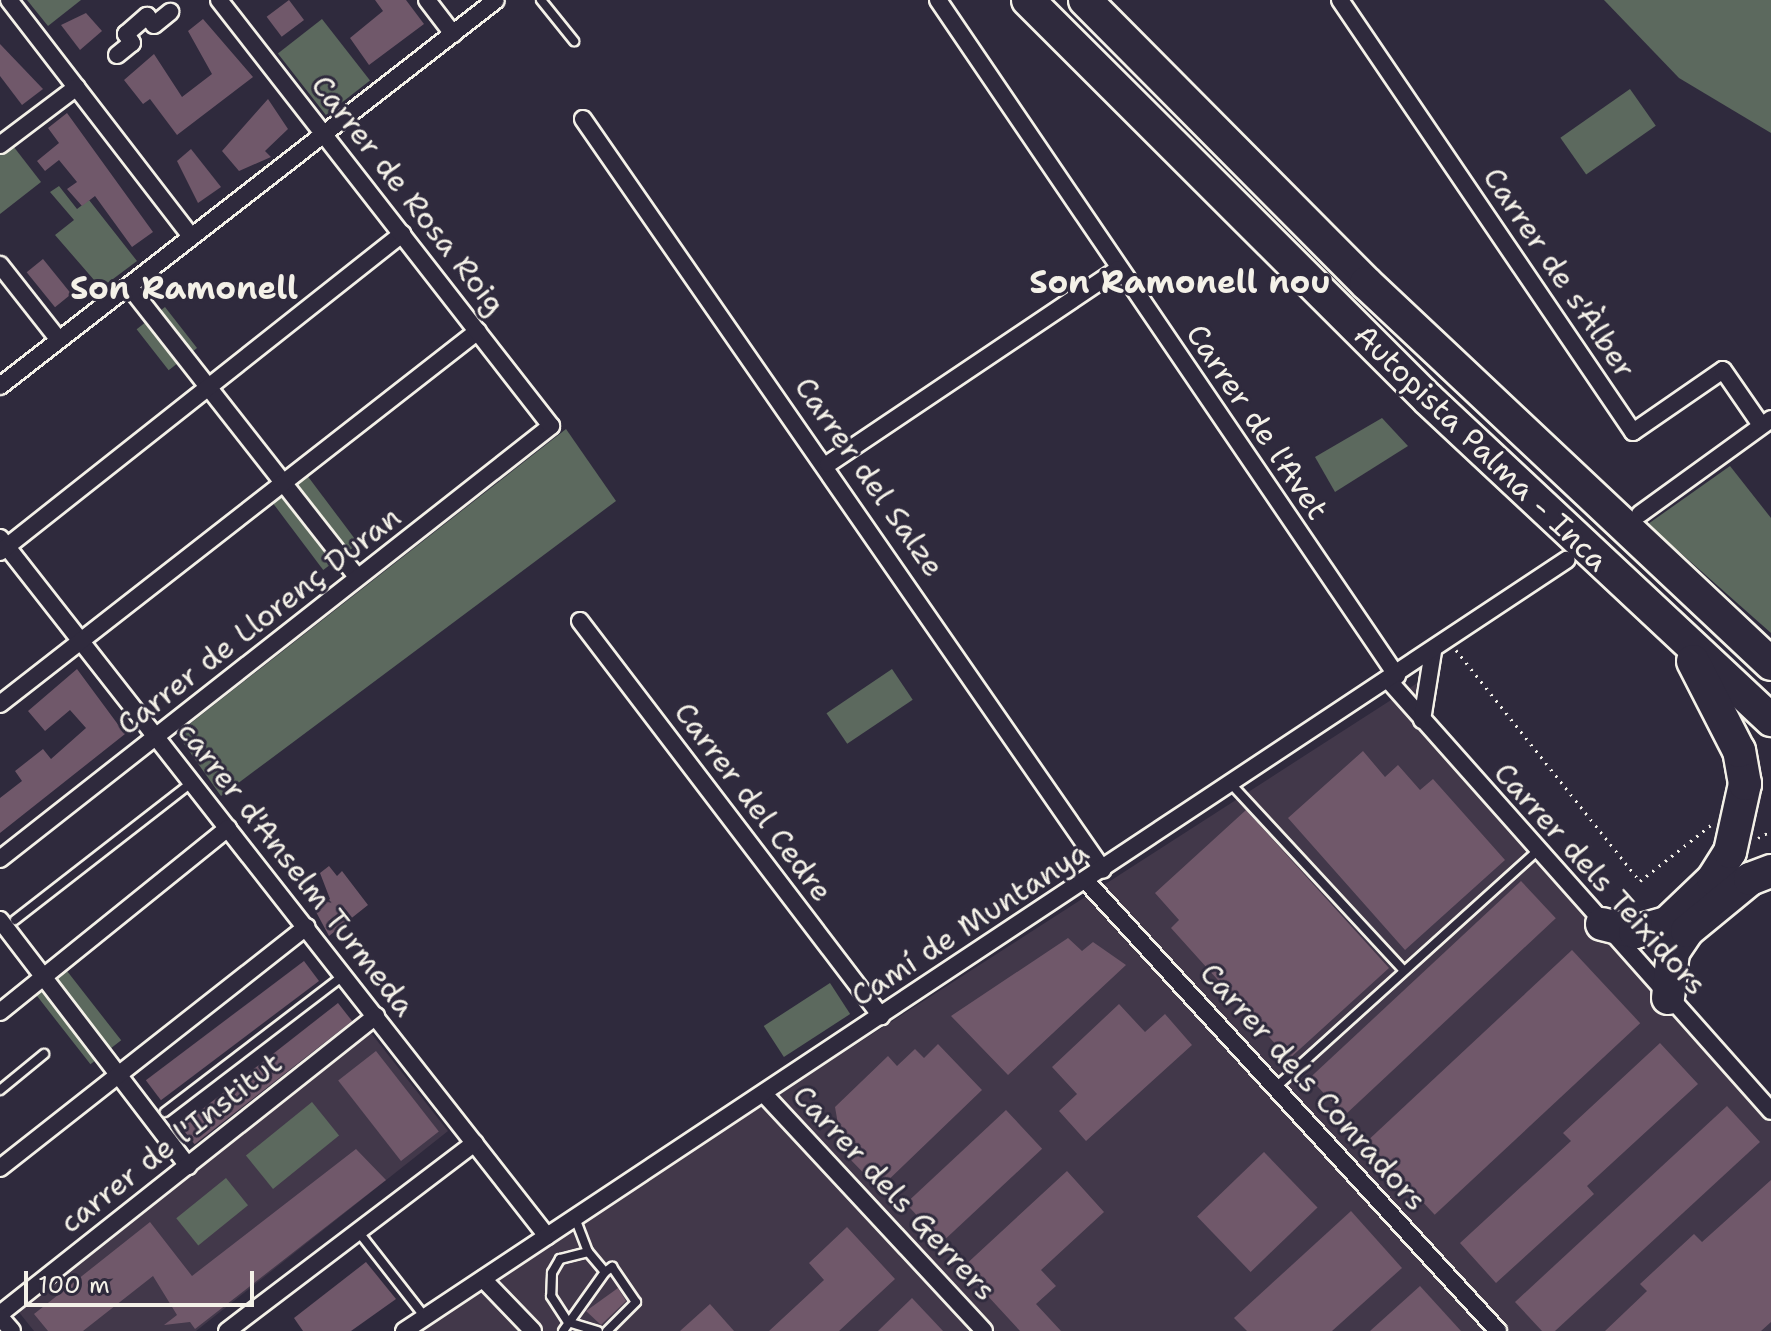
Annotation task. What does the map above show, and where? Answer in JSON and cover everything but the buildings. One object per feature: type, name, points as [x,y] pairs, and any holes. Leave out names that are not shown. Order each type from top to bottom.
[{"type":"highway","name":"Autopista Palma - Inca","points":[[1028,0],[1344,317],[1771,720]]},
{"type":"highway","name":"Autopista Palma - Inca","points":[[1085,0],[1366,283],[1771,664]]},
{"type":"highway","points":[[1602,924],[1635,932],[1667,923],[1713,879],[1741,819],[1739,751],[1677,634]]},
{"type":"highway","points":[[1668,998],[1673,952],[1687,931],[1750,879],[1771,871]]},
{"type":"street","points":[[9,0],[191,236]]},
{"type":"street","name":"Carrer de Rosa Roig","points":[[219,0],[551,426]]},
{"type":"street","points":[[427,0],[453,34]]},
{"type":"street","points":[[0,386],[496,0]]},
{"type":"street","name":"Carrer de l'Avet","points":[[938,0],[1393,678]]},
{"type":"street","name":"Carrer de s'Àlber","points":[[1340,0],[1633,432],[1723,370],[1766,422]]},
{"type":"street","points":[[117,55],[132,43],[126,34],[147,16],[154,25],[170,12]]},
{"type":"street","points":[[0,145],[77,87]]},
{"type":"street","name":"Carrer del Salze","points":[[583,119],[828,464],[1103,870]]},
{"type":"street","points":[[2,545],[402,234]]},
{"type":"street","points":[[0,265],[59,340]]},
{"type":"street","points":[[828,464],[1118,269]]},
{"type":"street","points":[[129,286],[357,577]]},
{"type":"street","points":[[0,704],[478,331]]},
{"type":"street","points":[[1640,514],[1766,422]]},
{"type":"street","name":"Carrer de Llorenç Duran","points":[[0,859],[551,426]]},
{"type":"street","name":"carrer d'Anselm Turmeda","points":[[2,545],[81,641],[547,1236]]},
{"type":"street","name":"Camí de Muntanya","points":[[404,1331],[1232,785],[1566,560]]},
{"type":"street","name":"Carrer del Cedre","points":[[580,621],[881,1016]]},
{"type":"street","points":[[1422,720],[1433,651]]},
{"type":"street","name":"Carrer dels Teixidors","points":[[1393,678],[1422,720],[1536,852],[1771,1111]]},
{"type":"street","points":[[0,1012],[228,828]]},
{"type":"street","name":"Carrer dels Conradors","points":[[1086,881],[1498,1331]]},
{"type":"street","points":[[7,920],[116,1076],[188,1166]]},
{"type":"street","points":[[0,1168],[306,927]]},
{"type":"street","name":"carrer de l'Institut","points":[[0,1315],[376,1016]]},
{"type":"street","name":"Carrer dels Gerrers","points":[[764,1094],[984,1331]]},
{"type":"street","points":[[227,1331],[475,1143]]},
{"type":"street","points":[[483,1279],[533,1331]]},
{"type":"street","points":[[0,1315],[12,1331]]},
{"type":"lane","points":[[541,0],[574,41]]},
{"type":"lane","points":[[7,920],[191,783]]},
{"type":"lane","points":[[1232,785],[1404,971]]},
{"type":"lane","points":[[1276,1087],[1536,852]]},
{"type":"lane","points":[[165,1112],[344,976]]},
{"type":"lane","points":[[0,1090],[44,1054]]},
{"type":"lane","points":[[575,1218],[588,1252],[605,1272]]},
{"type":"lane","points":[[357,1230],[425,1317]]},
{"type":"lane","points":[[565,1327],[551,1296],[552,1273],[560,1259],[588,1252]]},
{"type":"lane","points":[[565,1327],[605,1272],[612,1267],[636,1302],[607,1331]]},
{"type":"lane","points":[[565,1327],[598,1331]]},
{"type":"path","points":[[1448,640],[1640,881],[1706,824],[1716,826]]},
{"type":"shaded area","points":[[1433,673],[1434,719],[1771,1100],[1771,1331],[411,1331]]},
{"type":"shaded area","points":[[371,1033],[448,1131],[196,1331],[34,1331],[14,1306]]},
{"type":"green space","points":[[27,0],[81,0],[48,26]]},
{"type":"green space","points":[[1604,0],[1771,0],[1771,133],[1679,78]]},
{"type":"green space","points":[[322,19],[370,80],[326,115],[278,53]]},
{"type":"green space","points":[[1630,89],[1656,126],[1586,175],[1560,138]]},
{"type":"green space","points":[[10,142],[41,182],[0,214],[0,151]]},
{"type":"green space","points":[[59,186],[77,209],[89,200],[137,261],[101,288],[55,235],[74,220],[50,192]]},
{"type":"green space","points":[[165,307],[197,348],[169,370],[137,329]]},
{"type":"green space","points":[[1382,418],[1408,446],[1335,492],[1315,457]]},
{"type":"green space","points":[[566,429],[616,501],[221,796],[177,734]]},
{"type":"green space","points":[[1730,466],[1771,518],[1771,633],[1648,524]]},
{"type":"green space","points":[[303,470],[358,543],[323,570],[268,496]]},
{"type":"green space","points":[[892,669],[913,700],[847,744],[827,713]]},
{"type":"green space","points":[[67,971],[121,1040],[90,1064],[36,995]]},
{"type":"green space","points":[[830,983],[850,1014],[784,1057],[764,1026]]},
{"type":"green space","points":[[312,1102],[339,1135],[273,1189],[246,1155]]},
{"type":"green space","points":[[226,1178],[248,1205],[198,1245],[176,1218]]},
{"type":"district","name":"Son Ramonell nou","points":[[1180,282]]},
{"type":"district","name":"Son Ramonell","points":[[184,288]]}]
